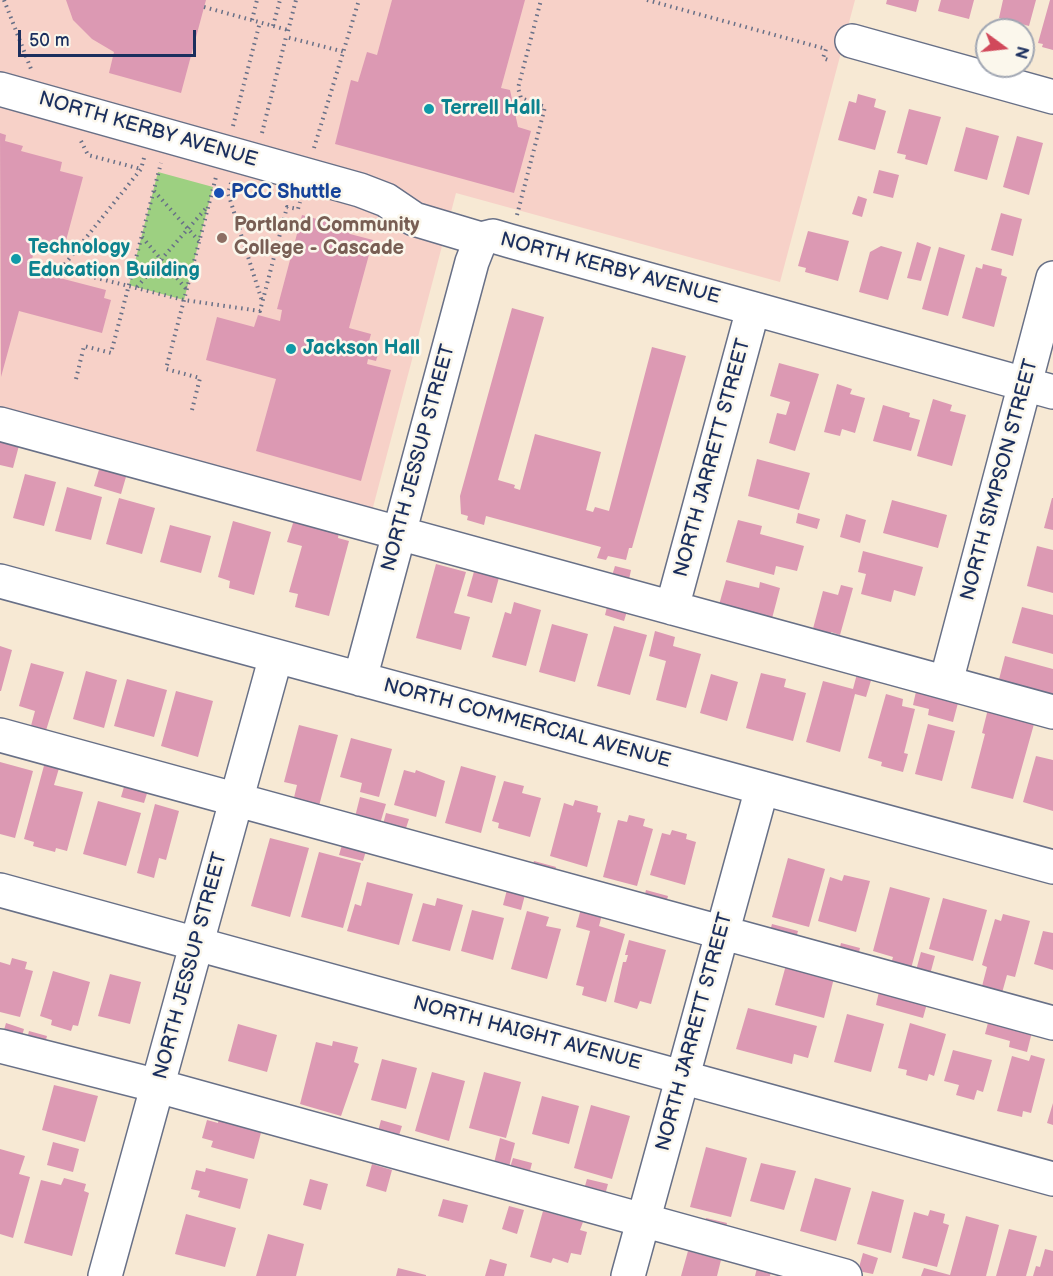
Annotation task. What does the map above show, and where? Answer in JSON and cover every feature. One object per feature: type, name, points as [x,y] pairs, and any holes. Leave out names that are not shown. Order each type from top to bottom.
[{"type":"street","points":[[852,41],[1053,97]]},
{"type":"street","name":"NORTH KERBY AVENUE","points":[[0,89],[160,134],[240,150],[307,175],[386,200],[414,219],[1039,388]]},
{"type":"street","name":"NORTH JESSUP STREET","points":[[360,679],[472,262],[496,240]]},
{"type":"street","name":"NORTH SIMPSON STREET","points":[[946,682],[1039,388],[1053,278]]},
{"type":"street","name":"NORTH JARRETT STREET","points":[[672,608],[753,309]]},
{"type":"street","points":[[0,424],[1053,712]]},
{"type":"street","name":"NORTH COMMERCIAL AVENUE","points":[[0,581],[1053,867]]},
{"type":"street","name":"NORTH JESSUP STREET","points":[[105,1276],[276,656]]},
{"type":"street","points":[[0,735],[1053,1023]]},
{"type":"street","name":"NORTH JARRETT STREET","points":[[628,1276],[762,788]]},
{"type":"street","name":"NORTH HAIGHT AVENUE","points":[[0,890],[1053,1179]]},
{"type":"street","points":[[0,1046],[158,1086],[845,1276]]},
{"type":"path","points":[[252,20],[257,0]]},
{"type":"path","points":[[273,26],[280,0]]},
{"type":"path","points":[[263,302],[228,193],[240,150],[286,37],[296,0]]},
{"type":"path","points":[[160,134],[141,169],[61,268],[184,300],[260,311],[286,207],[298,209],[359,0]]},
{"type":"path","points":[[496,240],[545,107],[521,98],[518,88],[541,0]]},
{"type":"path","points":[[647,0],[825,48],[823,58],[834,62],[852,41]]},
{"type":"path","points":[[204,7],[288,30]]},
{"type":"path","points":[[240,150],[227,133],[231,134],[260,22]]},
{"type":"path","points":[[286,37],[345,52]]},
{"type":"path","points":[[76,379],[84,346],[111,353],[153,190],[160,134]]},
{"type":"path","points":[[137,287],[208,205],[240,150]]},
{"type":"path","points":[[153,190],[199,242]]},
{"type":"path","points":[[192,410],[200,378],[166,369],[208,205]]},
{"type":"path","points":[[141,237],[187,290]]},
{"type":"shaded area","name":"Portland Community College - Cascade","points":[[0,0],[855,0],[780,282],[456,193],[372,511],[8,414],[0,443]]},
{"type":"green space","points":[[158,172],[213,187],[184,300],[129,285]]},
{"type":"building","points":[[66,0],[206,0],[181,93],[109,73],[114,52],[92,39],[73,20]]},
{"type":"building","name":"Terrell Hall","points":[[392,0],[525,0],[501,88],[510,90],[518,127],[531,131],[514,193],[335,144],[351,80],[358,82],[367,52],[377,55]]},
{"type":"building","points":[[887,0],[919,0],[916,12],[886,4]]},
{"type":"building","points":[[941,0],[974,0],[969,19],[938,11]]},
{"type":"building","points":[[1003,0],[1036,0],[1031,18],[999,18]]},
{"type":"building","points":[[1050,0],[1053,0],[1053,50],[1042,47],[1043,44],[1038,43]]},
{"type":"building","points":[[858,94],[876,99],[874,107],[886,111],[875,150],[838,140],[849,101],[856,103]]},
{"type":"building","points":[[909,109],[941,117],[927,165],[905,159],[906,155],[897,153]]},
{"type":"building","points":[[966,127],[999,136],[987,180],[954,171]]},
{"type":"building","name":"Technology Education Building","points":[[0,133],[6,135],[5,141],[23,146],[21,151],[62,162],[60,171],[83,177],[64,248],[37,241],[29,270],[106,290],[104,298],[111,300],[102,333],[19,311],[1,377]]},
{"type":"building","points":[[1017,136],[1043,143],[1029,195],[1003,187]]},
{"type":"building","points":[[879,170],[899,175],[893,198],[873,193]]},
{"type":"building","points":[[858,196],[867,199],[862,217],[852,214]]},
{"type":"building","points":[[1001,213],[1022,219],[1013,256],[991,250]]},
{"type":"building","name":"Jackson Hall","points":[[302,215],[343,226],[350,234],[373,240],[349,328],[371,334],[367,348],[379,351],[376,361],[368,359],[367,364],[391,370],[361,481],[256,451],[276,379],[206,360],[217,317],[254,327],[258,315],[280,321],[282,310],[277,309]]},
{"type":"building","points":[[808,231],[849,241],[838,281],[805,272],[806,268],[798,266]]},
{"type":"building","points":[[917,242],[931,247],[921,281],[907,278]]},
{"type":"building","points":[[881,246],[902,252],[888,300],[859,292],[870,252]]},
{"type":"building","points":[[939,247],[965,255],[948,316],[922,309]]},
{"type":"building","points":[[983,264],[1002,269],[1001,275],[1007,277],[994,327],[962,318],[976,267],[982,269]]},
{"type":"building","points":[[512,308],[544,317],[498,480],[515,485],[514,488],[520,490],[535,434],[601,452],[586,510],[593,512],[595,507],[609,511],[652,347],[686,356],[632,548],[629,548],[626,560],[608,556],[606,560],[597,558],[601,547],[486,516],[484,525],[467,520],[468,516],[461,514],[460,496]]},
{"type":"building","points":[[779,363],[819,374],[795,451],[769,443],[777,413],[786,415],[790,402],[770,396]]},
{"type":"building","points":[[837,384],[852,389],[850,394],[865,398],[855,433],[842,429],[840,436],[824,432]]},
{"type":"building","points":[[933,399],[952,405],[950,411],[966,415],[952,466],[917,456]]},
{"type":"building","points":[[883,405],[910,413],[909,417],[920,420],[911,451],[873,441]]},
{"type":"building","points":[[0,435],[21,438],[13,468],[0,465]]},
{"type":"building","points":[[757,459],[810,473],[799,510],[748,496]]},
{"type":"building","points":[[101,463],[128,470],[121,494],[94,486]]},
{"type":"building","points":[[25,474],[56,482],[44,526],[13,518]]},
{"type":"building","points":[[67,487],[102,497],[91,540],[55,531]]},
{"type":"building","points":[[119,498],[155,508],[142,554],[106,544]]},
{"type":"building","points":[[1053,498],[1053,530],[1044,528]]},
{"type":"building","points":[[892,500],[947,515],[938,548],[883,533]]},
{"type":"building","points":[[798,513],[820,519],[817,529],[796,523]]},
{"type":"building","points":[[846,514],[866,520],[860,543],[840,537]]},
{"type":"building","points":[[294,520],[339,532],[338,538],[349,541],[329,616],[295,607],[298,594],[289,592],[302,546],[287,542]]},
{"type":"building","points":[[738,520],[762,526],[760,534],[804,546],[797,571],[776,566],[774,575],[726,562]]},
{"type":"building","points":[[233,521],[271,532],[254,595],[229,588],[230,581],[218,577]]},
{"type":"building","points":[[170,525],[211,536],[201,573],[160,562]]},
{"type":"building","points":[[1037,546],[1053,550],[1053,593],[1027,586]]},
{"type":"building","points":[[863,551],[923,567],[915,596],[894,590],[891,602],[861,594],[866,574],[858,572]]},
{"type":"building","points":[[436,564],[466,572],[454,613],[470,617],[461,650],[416,638]]},
{"type":"building","points":[[615,566],[631,570],[628,584],[611,579]]},
{"type":"building","points":[[475,568],[500,574],[492,603],[467,596]]},
{"type":"building","points":[[726,580],[759,588],[760,582],[780,588],[770,626],[717,612]]},
{"type":"building","points":[[841,585],[853,588],[840,635],[831,632],[827,644],[810,640],[823,591],[838,595]]},
{"type":"building","points":[[514,602],[541,610],[526,666],[492,657],[505,612],[511,614]]},
{"type":"building","points":[[608,603],[628,608],[624,621],[605,615]]},
{"type":"building","points":[[1022,607],[1053,615],[1053,654],[1012,643]]},
{"type":"building","points":[[552,624],[588,634],[575,682],[539,672]]},
{"type":"building","points":[[614,626],[647,635],[630,695],[597,686]]},
{"type":"building","points":[[655,631],[675,637],[673,646],[701,654],[686,708],[656,700],[666,661],[649,656]]},
{"type":"building","points":[[0,646],[12,650],[1,691],[0,691]]},
{"type":"building","points":[[1005,656],[1053,669],[1053,706],[996,691]]},
{"type":"building","points":[[31,663],[64,672],[44,737],[29,733],[35,711],[19,706]]},
{"type":"building","points":[[858,670],[873,674],[866,697],[855,694],[840,752],[806,742],[823,681],[853,689]]},
{"type":"building","points":[[86,671],[117,680],[104,728],[73,719]]},
{"type":"building","points":[[761,673],[786,679],[784,687],[806,693],[793,741],[746,728]]},
{"type":"building","points":[[711,674],[738,682],[727,721],[700,713]]},
{"type":"building","points":[[127,679],[167,690],[154,737],[114,726]]},
{"type":"building","points":[[917,687],[959,699],[953,722],[928,715],[929,709],[913,705]]},
{"type":"building","points":[[176,691],[213,701],[198,757],[161,746]]},
{"type":"building","points":[[886,694],[903,699],[902,706],[915,709],[904,753],[908,754],[903,772],[881,766],[882,762],[868,758]]},
{"type":"building","points":[[989,705],[1034,724],[1013,799],[971,788],[985,734],[982,733]]},
{"type":"building","points":[[928,724],[955,731],[942,781],[915,774]]},
{"type":"building","points":[[299,725],[338,735],[316,817],[291,810],[297,785],[284,782]]},
{"type":"building","points":[[351,738],[392,749],[379,797],[360,792],[362,783],[340,777]]},
{"type":"building","points":[[1036,756],[1053,760],[1053,811],[1023,802]]},
{"type":"building","points":[[0,762],[33,771],[15,838],[0,834]]},
{"type":"building","points":[[45,762],[60,765],[54,785],[83,792],[67,851],[56,848],[55,852],[33,846],[34,842],[24,839]]},
{"type":"building","points":[[461,766],[496,776],[481,833],[445,823]]},
{"type":"building","points":[[404,770],[415,773],[416,770],[445,781],[436,817],[394,805]]},
{"type":"building","points":[[126,780],[149,787],[144,803],[121,797]]},
{"type":"building","points":[[504,781],[524,786],[522,793],[541,798],[530,837],[498,828],[499,823],[492,821]]},
{"type":"building","points":[[360,797],[386,804],[379,827],[354,821]]},
{"type":"building","points":[[575,800],[598,806],[597,812],[601,813],[587,867],[550,856],[564,803],[573,806]]},
{"type":"building","points":[[98,801],[141,813],[126,866],[83,854]]},
{"type":"building","points":[[155,804],[179,811],[166,860],[159,858],[154,878],[137,873]]},
{"type":"building","points":[[386,813],[409,819],[404,834],[382,828]]},
{"type":"building","points":[[629,815],[645,819],[643,826],[653,829],[637,886],[603,877],[618,820],[627,822]]},
{"type":"building","points":[[672,830],[687,834],[686,839],[696,842],[685,885],[650,875],[662,833],[670,835]]},
{"type":"building","points":[[270,838],[309,848],[290,917],[251,906]]},
{"type":"building","points":[[344,838],[368,844],[363,861],[339,855]]},
{"type":"building","points":[[319,852],[361,863],[343,928],[301,917]]},
{"type":"building","points":[[788,858],[825,869],[809,927],[772,917]]},
{"type":"building","points":[[534,861],[556,867],[551,881],[530,875]]},
{"type":"building","points":[[844,875],[870,881],[856,932],[818,921],[830,877],[842,881]]},
{"type":"building","points":[[367,882],[413,894],[399,945],[347,931],[355,904],[361,906]]},
{"type":"building","points":[[508,886],[526,891],[521,910],[503,905]]},
{"type":"building","points":[[890,887],[930,898],[909,976],[889,971],[893,957],[873,951]]},
{"type":"building","points":[[646,890],[668,896],[664,911],[642,905]]},
{"type":"building","points":[[437,898],[463,905],[450,951],[412,941],[423,903],[435,906]]},
{"type":"building","points":[[943,898],[987,910],[973,961],[929,949]]},
{"type":"building","points":[[582,905],[603,911],[599,926],[625,934],[606,1002],[582,995],[584,987],[576,985],[590,931],[576,927]]},
{"type":"building","points":[[472,910],[504,918],[493,960],[461,951]]},
{"type":"building","points":[[527,911],[549,917],[546,926],[561,929],[547,979],[511,969]]},
{"type":"building","points":[[1003,914],[1030,921],[1015,977],[1007,975],[1000,1000],[980,994],[987,967],[982,965],[995,919],[1001,921]]},
{"type":"building","points":[[772,924],[798,931],[793,949],[767,942]]},
{"type":"building","points":[[1043,931],[1053,933],[1053,970],[1034,964]]},
{"type":"building","points":[[629,940],[666,950],[651,1004],[640,1001],[637,1009],[614,1002],[623,962],[626,962],[628,955],[625,955]]},
{"type":"building","points":[[841,943],[860,948],[856,964],[837,959]]},
{"type":"building","points":[[921,952],[935,956],[928,982],[914,978]]},
{"type":"building","points":[[12,958],[27,962],[25,969],[33,971],[20,1017],[0,1012],[0,962],[10,965]]},
{"type":"building","points":[[786,965],[834,978],[824,1018],[775,1005]]},
{"type":"building","points":[[53,971],[90,982],[78,1026],[73,1025],[71,1031],[51,1025],[52,1020],[40,1016]]},
{"type":"building","points":[[110,974],[141,982],[130,1024],[98,1016]]},
{"type":"building","points":[[880,987],[928,1000],[923,1018],[876,1005]]},
{"type":"building","points":[[748,1008],[817,1026],[808,1058],[794,1054],[792,1064],[736,1049]]},
{"type":"building","points":[[847,1014],[884,1024],[871,1072],[834,1062]]},
{"type":"building","points":[[989,1019],[1033,1028],[1027,1052],[1009,1047],[1010,1041],[985,1034]]},
{"type":"building","points":[[6,1023],[24,1029],[19,1046],[1,1041]]},
{"type":"building","points":[[910,1023],[946,1034],[934,1076],[929,1074],[927,1081],[906,1075],[907,1070],[898,1068]]},
{"type":"building","points":[[238,1024],[277,1035],[267,1072],[228,1061]]},
{"type":"building","points":[[29,1031],[47,1036],[43,1051],[25,1047]]},
{"type":"building","points":[[333,1041],[358,1047],[354,1062],[359,1064],[341,1116],[300,1104],[316,1042],[332,1046]]},
{"type":"building","points":[[953,1050],[992,1060],[983,1092],[977,1090],[974,1100],[956,1095],[959,1085],[944,1081]]},
{"type":"building","points":[[1031,1055],[1045,1059],[1031,1113],[1023,1111],[1022,1117],[997,1111],[1012,1056],[1029,1061]]},
{"type":"building","points":[[382,1059],[417,1068],[406,1109],[371,1100]]},
{"type":"building","points":[[432,1072],[465,1081],[449,1141],[415,1131]]},
{"type":"building","points":[[484,1072],[521,1082],[506,1138],[469,1128]]},
{"type":"building","points":[[54,1085],[98,1096],[85,1142],[42,1130]]},
{"type":"building","points":[[542,1096],[579,1106],[569,1144],[532,1134]]},
{"type":"building","points":[[1053,1103],[1053,1125],[1047,1123]]},
{"type":"building","points":[[591,1105],[630,1116],[612,1179],[574,1168]]},
{"type":"building","points":[[219,1118],[262,1129],[254,1159],[211,1147],[213,1141],[202,1138],[207,1120],[218,1123]]},
{"type":"building","points":[[381,1120],[402,1126],[395,1148],[375,1143]]},
{"type":"building","points":[[500,1138],[515,1143],[509,1167],[494,1163]]},
{"type":"building","points":[[53,1142],[79,1149],[73,1172],[47,1165]]},
{"type":"building","points":[[706,1147],[747,1158],[731,1217],[690,1207]]},
{"type":"building","points":[[0,1149],[25,1156],[19,1174],[30,1177],[13,1238],[0,1234]]},
{"type":"building","points":[[513,1158],[532,1163],[527,1182],[507,1177]]},
{"type":"building","points":[[761,1163],[796,1171],[784,1210],[750,1201]]},
{"type":"building","points":[[372,1164],[392,1170],[386,1192],[366,1186]]},
{"type":"building","points":[[206,1168],[248,1179],[240,1209],[198,1197],[200,1191],[191,1189],[196,1170],[205,1172]]},
{"type":"building","points":[[64,1178],[86,1184],[84,1191],[89,1193],[72,1256],[24,1243],[41,1180],[61,1185]]},
{"type":"building","points":[[815,1178],[851,1188],[836,1241],[800,1231]]},
{"type":"building","points":[[310,1179],[328,1184],[321,1210],[303,1205]]},
{"type":"building","points":[[587,1179],[608,1184],[602,1206],[581,1200]]},
{"type":"building","points":[[872,1191],[904,1200],[891,1253],[857,1244]]},
{"type":"building","points":[[443,1199],[468,1205],[463,1223],[438,1216]]},
{"type":"building","points":[[509,1206],[524,1210],[517,1234],[502,1229]]},
{"type":"building","points":[[930,1210],[945,1214],[943,1223],[949,1225],[937,1267],[902,1258],[914,1212],[928,1216]]},
{"type":"building","points":[[543,1211],[583,1222],[580,1230],[587,1232],[581,1255],[571,1253],[568,1263],[553,1258],[551,1263],[530,1257]]},
{"type":"building","points":[[186,1214],[236,1228],[225,1267],[175,1254]]},
{"type":"building","points":[[966,1216],[999,1225],[986,1276],[921,1276],[924,1268],[950,1275]]},
{"type":"building","points":[[706,1218],[727,1223],[723,1237],[702,1231]]},
{"type":"building","points":[[1009,1229],[1037,1236],[1026,1276],[996,1276]]},
{"type":"building","points":[[268,1234],[304,1244],[296,1276],[256,1276]]},
{"type":"building","points":[[1045,1249],[1053,1251],[1053,1276],[1033,1276],[1036,1266],[1040,1267]]},
{"type":"building","points":[[688,1251],[721,1260],[717,1276],[681,1276]]},
{"type":"building","points":[[863,1253],[878,1258],[873,1274],[858,1271]]},
{"type":"building","points":[[490,1259],[507,1264],[504,1276],[485,1276]]},
{"type":"building","points":[[398,1268],[426,1275],[426,1276],[396,1276]]},
{"type":"building","points":[[757,1268],[771,1272],[770,1276],[755,1276]]},
{"type":"place","name":"Terrell Hall","points":[[429,109]]},
{"type":"place","name":"PCC Shuttle","points":[[219,193]]},
{"type":"place","name":"Portland Community College - Cascade","points":[[222,238]]},
{"type":"place","name":"Technology Education Building","points":[[16,259]]},
{"type":"place","name":"Jackson Hall","points":[[291,349]]}]
